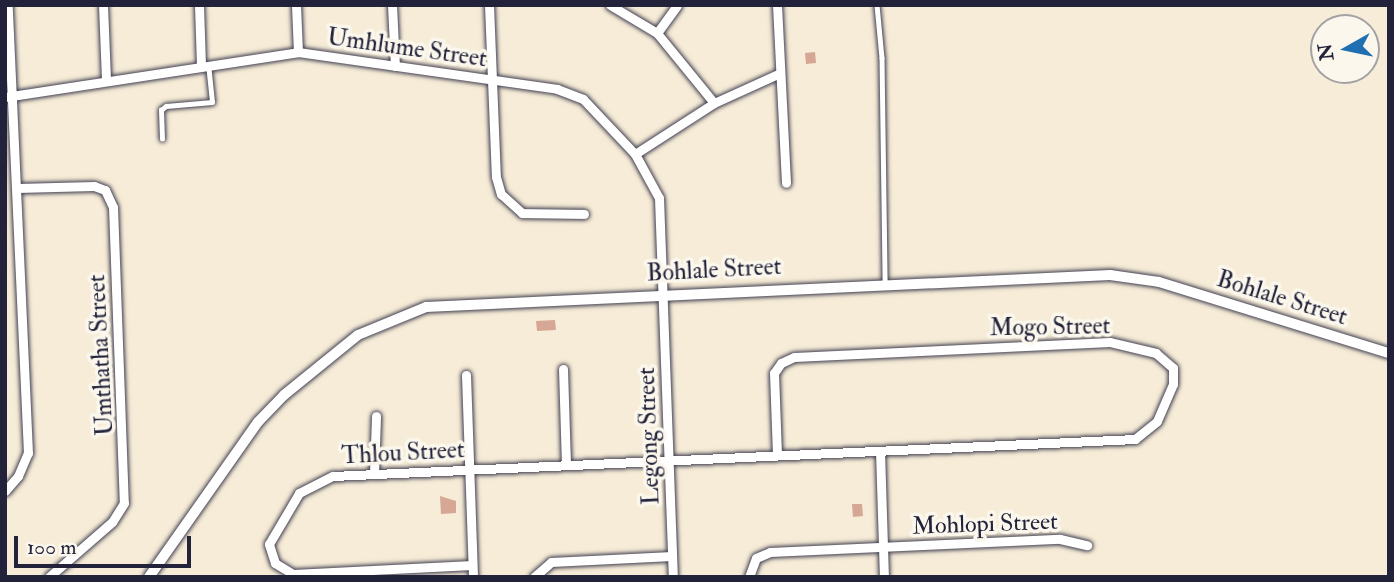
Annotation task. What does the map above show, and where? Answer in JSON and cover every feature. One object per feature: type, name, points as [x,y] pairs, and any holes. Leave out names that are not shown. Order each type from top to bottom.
[{"type":"street","points":[[5,491],[18,476],[28,453],[17,188],[9,97],[8,5]]},
{"type":"street","points":[[103,5],[106,81]]},
{"type":"street","points":[[199,5],[204,65]]},
{"type":"street","points":[[296,5],[298,52]]},
{"type":"street","points":[[393,5],[395,66]]},
{"type":"street","points":[[489,5],[501,194],[522,213],[584,215]]},
{"type":"street","points":[[610,5],[657,33],[714,103]]},
{"type":"street","points":[[657,33],[677,5]]},
{"type":"street","points":[[777,5],[786,183]]},
{"type":"street","name":"Umhlume Street","points":[[9,97],[298,52],[573,93],[635,154],[659,198],[663,293]]},
{"type":"street","points":[[635,154],[714,103],[780,73]]},
{"type":"street","name":"Umthatha Street","points":[[17,188],[94,186],[105,190],[113,207],[124,503],[112,522],[49,577]]},
{"type":"street","name":"Bohlale Street","points":[[149,577],[258,422],[313,368],[358,335],[426,307],[1083,274],[1136,278],[1389,353]]},
{"type":"street","name":"Legong Street","points":[[663,293],[673,577]]},
{"type":"street","name":"Mogo Street","points":[[668,460],[1140,438],[1157,421],[1173,384],[1173,368],[1156,354],[1110,342],[794,357],[781,362],[774,373],[777,454]]},
{"type":"street","points":[[563,369],[566,464]]},
{"type":"street","points":[[467,375],[473,577]]},
{"type":"street","points":[[374,474],[376,416]]},
{"type":"street","points":[[880,451],[884,577]]},
{"type":"street","name":"Thlou Street","points":[[472,565],[293,574],[275,563],[269,549],[271,538],[299,493],[322,478],[668,460]]},
{"type":"street","name":"Mohlopi Street","points":[[749,577],[756,558],[770,552],[1060,540],[1087,545]]},
{"type":"street","points":[[534,577],[551,562],[672,556]]},
{"type":"lane","points":[[877,5],[882,58],[885,283]]},
{"type":"lane","points":[[162,139],[162,110],[166,106],[212,102],[204,65]]},
{"type":"building","points":[[815,52],[816,63],[806,64],[805,53]]},
{"type":"building","points":[[555,320],[556,330],[537,331],[536,321]]},
{"type":"building","points":[[440,496],[456,501],[456,513],[441,514]]},
{"type":"building","points":[[852,504],[862,504],[863,516],[853,517]]}]
